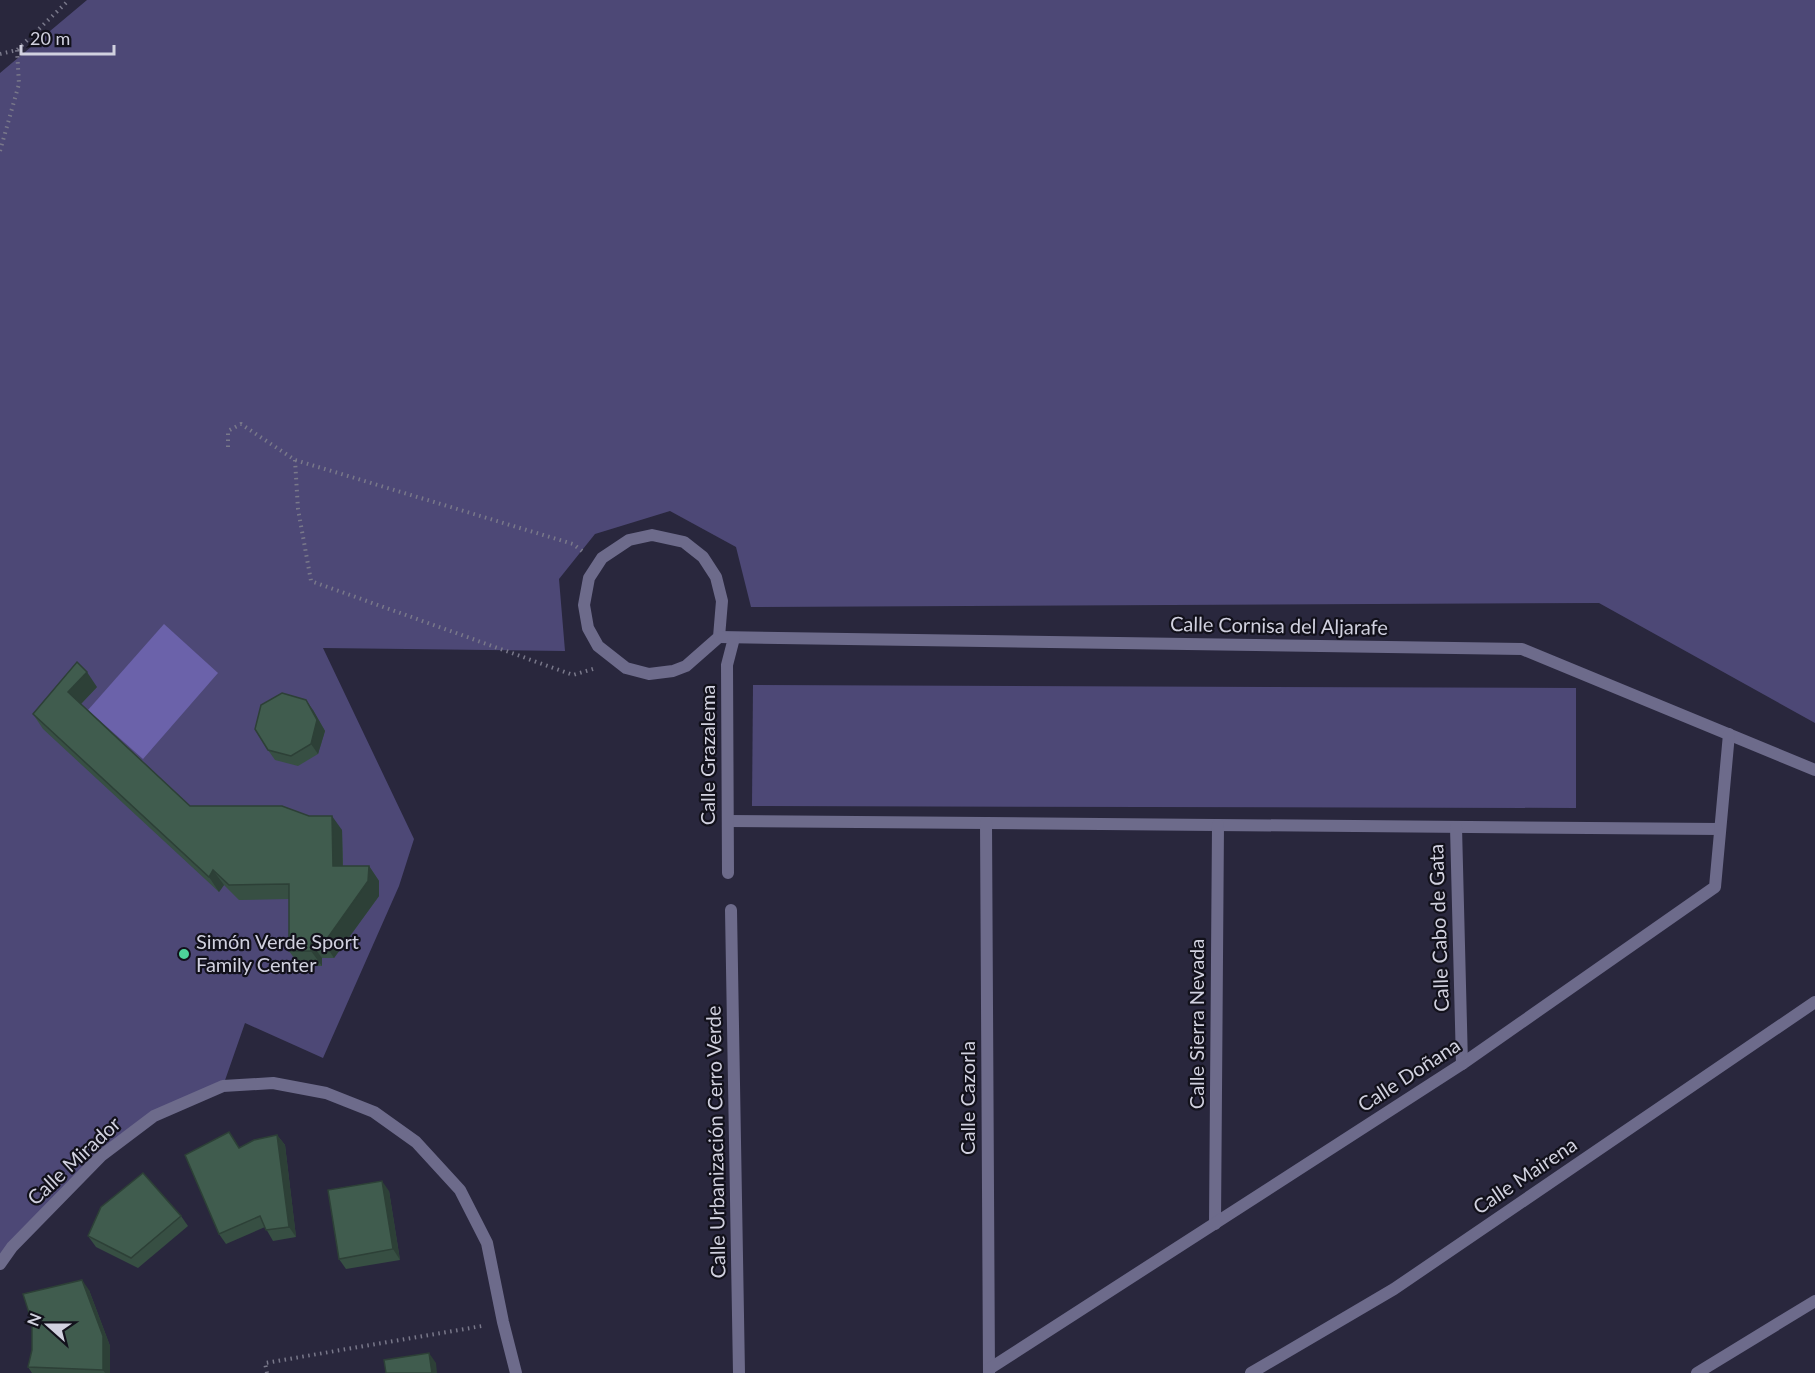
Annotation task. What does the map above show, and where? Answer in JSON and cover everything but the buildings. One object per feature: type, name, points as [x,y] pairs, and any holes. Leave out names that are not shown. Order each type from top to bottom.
[{"type":"street","points":[[652,535],[684,542],[703,557],[717,577],[722,601],[719,637],[686,666],[673,671],[649,674],[626,668],[598,646],[588,628],[584,605],[589,578],[602,558],[629,540],[652,535]]},
{"type":"street","name":"Calle Cornisa del Aljarafe","points":[[719,637],[1522,649],[1815,770]]},
{"type":"street","name":"Calle Grazalema","points":[[728,873],[727,665],[734,638]]},
{"type":"street","name":"Calle Doñana","points":[[989,1371],[1462,1064],[1715,887],[1729,734]]},
{"type":"street","points":[[728,821],[1720,829]]},
{"type":"street","name":"Calle Cazorla","points":[[986,823],[989,1371]]},
{"type":"street","name":"Calle Sierra Nevada","points":[[1215,1224],[1218,825]]},
{"type":"street","name":"Calle Cabo de Gata","points":[[1456,827],[1462,1064]]},
{"type":"street","name":"Calle Urbanización Cerro Verde","points":[[731,910],[739,1373]]},
{"type":"street","name":"Calle Mairena","points":[[1251,1373],[1394,1289],[1815,1002]]},
{"type":"street","name":"Calle Mirador","points":[[0,1264],[12,1247],[101,1156],[154,1116],[223,1086],[273,1083],[326,1093],[374,1112],[416,1142],[459,1190],[487,1243],[516,1373]]},
{"type":"street","points":[[1696,1373],[1815,1301]]},
{"type":"path","points":[[0,54],[17,50],[69,0]]},
{"type":"path","points":[[0,151],[18,84],[17,50]]},
{"type":"path","points":[[228,447],[228,431],[241,423],[295,460],[573,544],[588,555]]},
{"type":"path","points":[[295,460],[298,509],[311,581],[573,675],[617,662]]},
{"type":"path","points":[[267,1373],[265,1363],[503,1322]]},
{"type":"shaded area","points":[[87,0],[1815,0],[1815,723],[1599,603],[751,607],[736,547],[670,511],[595,534],[559,579],[565,651],[323,648],[414,839],[399,886],[323,1058],[245,1023],[223,1086],[154,1116],[101,1156],[0,1259],[0,73]]},
{"type":"shaded area","points":[[164,624],[218,673],[143,759],[88,710]]},
{"type":"shaded area","points":[[753,685],[1576,688],[1576,808],[752,806]]},
{"type":"place","name":"Simón Verde Sport Family Center","points":[[184,954]]}]
